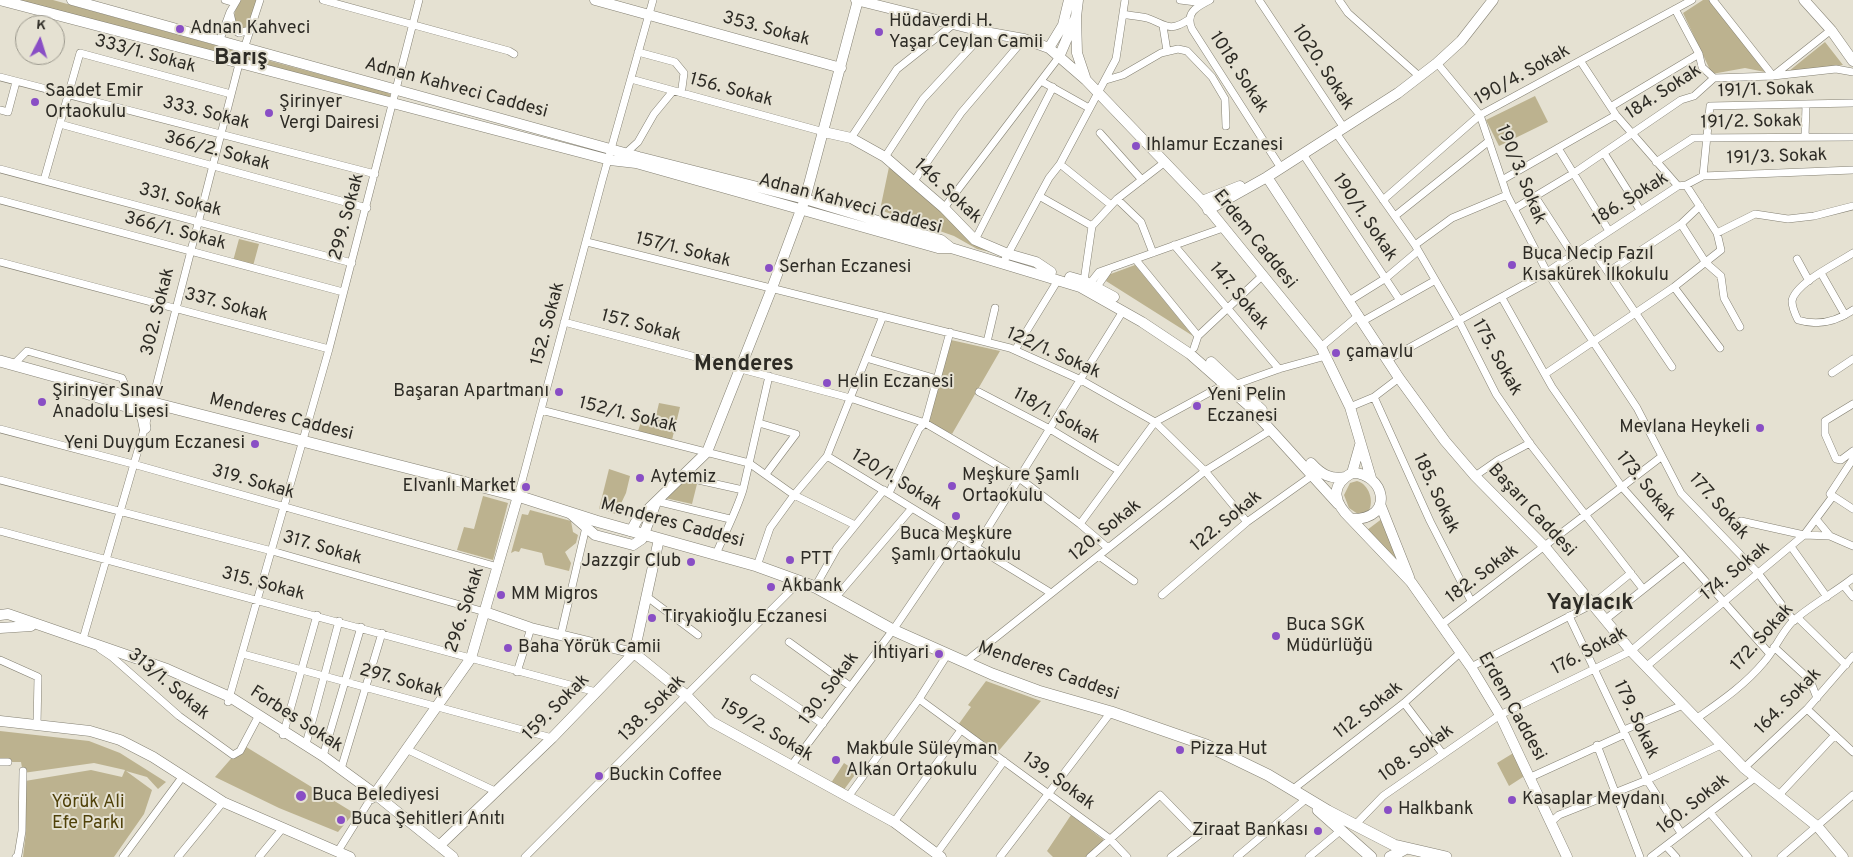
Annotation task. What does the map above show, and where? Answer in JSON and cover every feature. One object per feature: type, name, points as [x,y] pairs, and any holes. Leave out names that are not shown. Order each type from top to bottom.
[{"type":"main road","name":"Adnan Kahveci Caddesi","points":[[0,0],[610,160],[625,157]]},
{"type":"main road","name":"Adnan Kahveci Caddesi","points":[[72,0],[218,42],[612,148],[625,157],[803,204],[938,248],[951,248],[1006,260]]},
{"type":"main road","name":"353. Sokak","points":[[595,0],[841,68]]},
{"type":"main road","points":[[631,531],[637,520],[680,476],[707,452],[803,204],[824,132],[858,0]]},
{"type":"main road","name":"Erdem Caddesi","points":[[858,0],[985,32],[1024,39],[1049,48],[1086,80],[1202,200],[1208,210],[1323,352],[1350,407],[1360,445],[1368,462],[1372,478]]},
{"type":"main road","points":[[1049,48],[1063,25],[1069,0]]},
{"type":"main road","points":[[1078,0],[1076,17],[1077,53],[1086,80]]},
{"type":"main road","points":[[1208,210],[1267,177],[1398,92],[1437,63],[1461,41],[1493,0]]},
{"type":"main road","points":[[1804,0],[1831,30],[1853,61]]},
{"type":"main road","points":[[1059,56],[1076,17]]},
{"type":"main road","name":"146. Sokak","points":[[824,132],[851,138],[885,157],[944,208],[975,240],[1006,260],[1036,262],[1051,272],[1089,287]]},
{"type":"main road","points":[[1202,200],[1267,177]]},
{"type":"main road","name":"Başarı Caddesi","points":[[1267,177],[1399,378],[1445,441],[1475,476],[1545,547],[1631,651],[1648,665],[1696,719],[1744,768],[1818,827],[1843,857]]},
{"type":"main road","points":[[1006,260],[1058,280],[1089,287],[1146,316],[1194,348],[1237,384],[1320,473],[1337,478],[1359,473],[1372,478],[1378,489],[1380,504],[1376,514],[1370,518],[1351,519],[1271,430],[1225,384],[1190,354],[1089,287]]},
{"type":"main road","name":"Menderes Caddesi","points":[[0,361],[130,397],[518,496],[571,514],[757,566],[815,587],[893,630],[946,655],[1038,691],[1111,712],[1206,745],[1356,824],[1372,833],[1395,851],[1446,857]]},
{"type":"main road","points":[[37,371],[43,380],[138,410],[143,418],[144,428]]},
{"type":"main road","points":[[1338,504],[1337,489],[1349,475],[1360,445]]},
{"type":"main road","name":"296. Sokak","points":[[372,798],[471,658],[486,612],[518,496]]},
{"type":"main road","points":[[571,514],[595,535],[633,544],[642,539],[656,501]]},
{"type":"main road","name":"Erdem Caddesi","points":[[1380,504],[1411,582]]},
{"type":"main road","name":"Erdem Caddesi","points":[[1351,519],[1411,582],[1462,652],[1500,714],[1567,857]]},
{"type":"main road","points":[[634,653],[660,539]]},
{"type":"main road","name":"317. Sokak","points":[[486,612],[531,628],[634,653]]},
{"type":"main road","name":"Forbes Sokak","points":[[3,613],[167,669],[229,699],[283,732],[453,857]]},
{"type":"main road","points":[[0,628],[41,626]]},
{"type":"main road","name":"159/2. Sokak","points":[[634,653],[687,696],[712,722],[894,822],[939,855]]},
{"type":"main road","name":"159. Sokak","points":[[439,846],[495,790],[552,738],[634,653]]},
{"type":"main road","name":"Forbes Sokak","points":[[229,699],[257,719],[306,744],[341,769],[372,798]]},
{"type":"main road","points":[[0,721],[90,731],[120,740],[183,776],[222,802],[336,854],[350,857]]},
{"type":"main road","name":"Menderes Caddesi","points":[[1306,799],[1340,832],[1371,857]]},
{"type":"main road","points":[[1362,848],[1364,838],[1372,833]]},
{"type":"street","points":[[218,42],[236,2],[224,0]]},
{"type":"street","name":"302. Sokak","points":[[83,639],[152,402],[211,166],[239,64],[260,0]]},
{"type":"street","points":[[324,0],[509,50],[514,54]]},
{"type":"street","name":"299. Sokak","points":[[229,699],[329,349],[419,0]]},
{"type":"street","points":[[649,15],[653,0]]},
{"type":"street","points":[[1006,260],[1039,196],[1060,164],[1116,59],[1125,0]]},
{"type":"street","points":[[1180,0],[1207,1]]},
{"type":"street","name":"1020. Sokak","points":[[1259,0],[1340,130]]},
{"type":"street","points":[[1339,0],[1348,13],[1419,76]]},
{"type":"street","name":"190/4. Sokak","points":[[1383,200],[1480,115],[1581,62],[1692,0]]},
{"type":"street","points":[[1714,0],[1773,76],[1831,30]]},
{"type":"street","name":"1018. Sokak","points":[[1207,1],[1193,10],[1188,20],[1281,168]]},
{"type":"street","points":[[1675,9],[1699,54],[1702,67],[1714,78]]},
{"type":"street","points":[[230,12],[234,30],[239,33],[250,30]]},
{"type":"street","points":[[1123,14],[1147,18],[1163,26],[1172,27],[1188,20]]},
{"type":"street","name":"152. Sokak","points":[[518,496],[602,181],[610,160],[630,79],[649,15]]},
{"type":"street","points":[[851,138],[896,69],[955,23]]},
{"type":"street","points":[[1163,26],[1167,51]]},
{"type":"street","points":[[885,157],[923,99],[985,32]]},
{"type":"street","points":[[914,181],[961,113],[1024,39]]},
{"type":"street","points":[[1187,51],[1202,45]]},
{"type":"street","points":[[1106,80],[1123,75],[1146,64],[1161,53],[1178,49],[1187,51],[1212,77],[1225,99],[1226,126]]},
{"type":"street","points":[[638,52],[675,62],[684,73],[682,88]]},
{"type":"street","name":"333/1. Sokak","points":[[68,95],[80,53],[231,94]]},
{"type":"street","points":[[1612,106],[1699,54]]},
{"type":"street","points":[[944,208],[1059,56]]},
{"type":"street","points":[[1581,62],[1630,133],[1678,186]]},
{"type":"street","name":"190/3. Sokak","points":[[1437,63],[1480,115],[1508,195],[1547,272],[1637,408],[1661,457]]},
{"type":"street","name":"184. Sokak","points":[[1514,209],[1536,198],[1574,174],[1630,133],[1681,100],[1694,96],[1714,78],[1773,76],[1836,69],[1853,72]]},
{"type":"street","name":"333. Sokak","points":[[0,77],[375,174]]},
{"type":"street","name":"156. Sokak","points":[[630,79],[824,132]]},
{"type":"street","points":[[1041,80],[1089,108]]},
{"type":"street","points":[[0,110],[8,112],[16,82]]},
{"type":"street","points":[[975,240],[1053,88]]},
{"type":"street","points":[[625,157],[638,142],[654,114],[673,91]]},
{"type":"street","points":[[44,180],[68,95]]},
{"type":"street","name":"191/1. Sokak","points":[[1707,138],[1710,106],[1853,103]]},
{"type":"street","points":[[1805,137],[1806,105]]},
{"type":"street","points":[[1502,180],[1616,115]]},
{"type":"street","name":"366/2. Sokak","points":[[60,124],[366,208]]},
{"type":"street","name":"175. Sokak","points":[[1340,130],[1383,200],[1416,248],[1459,321],[1496,394],[1585,516],[1643,589]]},
{"type":"street","points":[[1100,133],[1142,180]]},
{"type":"street","name":"191/2. Sokak","points":[[1656,162],[1693,138],[1853,137]]},
{"type":"street","points":[[1703,176],[1707,138]]},
{"type":"street","points":[[1395,216],[1489,141]]},
{"type":"street","points":[[1558,148],[1609,231]]},
{"type":"street","points":[[1604,153],[1640,210]]},
{"type":"street","name":"190/1. Sokak","points":[[1303,154],[1399,299]]},
{"type":"street","points":[[1089,287],[1092,226],[1117,198],[1165,162]]},
{"type":"street","points":[[1060,164],[1111,204]]},
{"type":"street","name":"331. Sokak","points":[[0,169],[352,263]]},
{"type":"street","name":"191/3. Sokak","points":[[1703,176],[1853,170]]},
{"type":"street","name":"186. Sokak","points":[[1387,360],[1547,272],[1678,186],[1686,185],[1703,176]]},
{"type":"street","points":[[1545,374],[1674,288],[1721,250],[1717,233],[1686,185]]},
{"type":"street","points":[[1349,301],[1386,278],[1416,248],[1452,218],[1508,195]]},
{"type":"street","points":[[1039,196],[1092,226]]},
{"type":"street","points":[[1117,198],[1142,222],[1153,253]]},
{"type":"street","points":[[1536,198],[1573,254]]},
{"type":"street","name":"366/1. Sokak","points":[[0,200],[343,292]]},
{"type":"street","points":[[1608,272],[1681,224],[1700,206]]},
{"type":"street","points":[[1717,233],[1754,214],[1788,219],[1814,216],[1853,206]]},
{"type":"street","points":[[1681,224],[1706,262],[1721,276],[1724,298],[1740,327]]},
{"type":"street","points":[[1089,287],[1108,271],[1223,228]]},
{"type":"street","name":"157/1. Sokak","points":[[587,242],[772,288]]},
{"type":"street","points":[[1589,244],[1672,367]]},
{"type":"street","name":"147. Sokak","points":[[1174,245],[1280,369]]},
{"type":"street","points":[[1853,253],[1809,281],[1799,289],[1792,300],[1793,310],[1798,320],[1809,323],[1825,324],[1853,310]]},
{"type":"street","points":[[1797,259],[1809,281]]},
{"type":"street","points":[[1136,260],[1198,336]]},
{"type":"street","name":"337. Sokak","points":[[0,262],[329,349]]},
{"type":"street","points":[[1821,273],[1845,315]]},
{"type":"street","points":[[1194,348],[1198,336],[1262,276]]},
{"type":"street","points":[[1015,350],[1058,280]]},
{"type":"street","points":[[1080,524],[1155,422],[1225,384],[1237,384],[1323,352],[1361,318],[1434,281]]},
{"type":"street","name":"122/1. Sokak","points":[[772,288],[1015,350],[1081,380],[1155,422],[1205,471],[1247,522]]},
{"type":"street","points":[[1674,288],[1720,348]]},
{"type":"street","name":"173. Sokak","points":[[1502,298],[1545,374],[1622,486],[1723,602],[1772,650],[1810,680],[1817,698]]},
{"type":"street","points":[[987,342],[995,308]]},
{"type":"street","points":[[976,547],[1123,311]]},
{"type":"street","points":[[757,566],[770,528],[794,495],[827,456],[883,316]]},
{"type":"street","name":"157. Sokak","points":[[564,322],[850,398],[925,423],[1019,478],[1080,524],[1108,548]]},
{"type":"street","points":[[815,587],[836,548],[886,491],[918,429],[925,423],[950,332]]},
{"type":"street","points":[[13,364],[27,350],[122,378],[130,397]]},
{"type":"street","points":[[866,358],[937,378]]},
{"type":"street","points":[[1832,373],[1853,359]]},
{"type":"street","points":[[716,554],[730,519],[737,509],[743,490],[769,376]]},
{"type":"street","points":[[1350,407],[1374,397],[1399,378]]},
{"type":"street","name":"118/1. Sokak","points":[[979,392],[1050,429],[1118,470]]},
{"type":"street","name":"185. Sokak","points":[[1374,397],[1430,521],[1471,601]]},
{"type":"street","points":[[138,410],[152,402]]},
{"type":"street","points":[[1853,404],[1825,422],[1829,445],[1836,459],[1841,460],[1853,451]]},
{"type":"street","name":"152/1. Sokak","points":[[542,410],[749,463],[794,495],[855,525]]},
{"type":"street","points":[[759,423],[796,434],[766,474]]},
{"type":"street","name":"319. Sokak","points":[[0,429],[133,464],[498,567]]},
{"type":"street","name":"120. Sokak","points":[[964,662],[1205,471],[1271,430]]},
{"type":"street","points":[[1475,476],[1498,460],[1530,443]]},
{"type":"street","name":"120/1. Sokak","points":[[827,456],[1051,593]]},
{"type":"street","name":"182. Sokak","points":[[1441,625],[1661,457]]},
{"type":"street","name":"177. Sokak","points":[[1661,457],[1681,493],[1758,573],[1796,620],[1846,665]]},
{"type":"street","points":[[1853,459],[1830,494],[1853,509]]},
{"type":"street","name":"122. Sokak","points":[[1162,594],[1247,522],[1312,475]]},
{"type":"street","points":[[680,476],[743,490]]},
{"type":"street","name":"317. Sokak","points":[[0,480],[272,552],[486,612]]},
{"type":"street","name":"174. Sokak","points":[[1648,665],[1758,573],[1792,548],[1804,536],[1833,496]]},
{"type":"street","points":[[656,501],[730,519]]},
{"type":"street","points":[[836,597],[912,508]]},
{"type":"street","points":[[1816,519],[1830,536]]},
{"type":"street","points":[[1741,521],[1804,536],[1830,536],[1853,546]]},
{"type":"street","points":[[561,634],[586,527]]},
{"type":"street","name":"315. Sokak","points":[[0,531],[362,627],[517,672],[596,692]]},
{"type":"street","name":"130. Sokak","points":[[791,766],[893,630],[957,536]]},
{"type":"street","points":[[1792,548],[1827,597]]},
{"type":"street","points":[[1099,556],[1134,581]]},
{"type":"street","points":[[1606,619],[1684,557]]},
{"type":"street","points":[[1471,667],[1592,604],[1631,573]]},
{"type":"street","name":"172. Sokak","points":[[1696,719],[1733,692],[1766,660],[1796,620],[1853,578]]},
{"type":"street","name":"138. Sokak","points":[[525,857],[800,581]]},
{"type":"street","name":"176. Sokak","points":[[1500,714],[1631,651],[1708,585]]},
{"type":"street","points":[[1844,586],[1853,597]]},
{"type":"street","points":[[646,596],[698,636]]},
{"type":"street","points":[[283,732],[317,615]]},
{"type":"street","name":"179. Sokak","points":[[1569,616],[1646,780],[1681,833]]},
{"type":"street","points":[[306,744],[339,621]]},
{"type":"street","points":[[323,756],[362,627]]},
{"type":"street","points":[[517,672],[531,628]]},
{"type":"street","points":[[341,769],[382,633]]},
{"type":"street","name":"313/1. Sokak","points":[[83,639],[112,657],[179,716],[233,755],[240,751],[257,719]]},
{"type":"street","points":[[789,642],[850,686]]},
{"type":"street","name":"112. Sokak","points":[[1292,790],[1404,703],[1462,652]]},
{"type":"street","name":"297. Sokak","points":[[243,654],[552,738]]},
{"type":"street","points":[[848,797],[919,698],[946,655]]},
{"type":"street","name":"164. Sokak","points":[[1744,768],[1807,709],[1853,656]]},
{"type":"street","points":[[0,660],[38,677],[37,724]]},
{"type":"street","points":[[754,678],[823,724]]},
{"type":"street","name":"139. Sokak","points":[[919,698],[1110,839],[1127,857]]},
{"type":"street","points":[[1404,703],[1442,753]]},
{"type":"street","points":[[1531,777],[1683,705]]},
{"type":"street","points":[[1807,709],[1853,752]]},
{"type":"street","points":[[1000,857],[1111,712]]},
{"type":"street","name":"108. Sokak","points":[[1356,824],[1383,796],[1500,714]]},
{"type":"street","points":[[894,822],[961,730]]},
{"type":"street","points":[[1778,796],[1835,735]]},
{"type":"street","points":[[1597,745],[1640,857]]},
{"type":"street","points":[[1551,822],[1570,810],[1646,780],[1722,745]]},
{"type":"street","points":[[406,749],[495,790]]},
{"type":"street","points":[[939,855],[1004,761]]},
{"type":"street","points":[[16,857],[22,831],[23,771]]},
{"type":"street","points":[[122,857],[183,776]]},
{"type":"street","name":"160. Sokak","points":[[1651,857],[1756,777]]},
{"type":"street","points":[[1781,857],[1818,827],[1853,794]]},
{"type":"street","points":[[1090,857],[1160,795],[1199,834],[1171,857]]},
{"type":"street","points":[[336,854],[372,798]]},
{"type":"street","points":[[1237,857],[1306,799]]},
{"type":"street","points":[[178,857],[222,802]]},
{"type":"street","points":[[1710,813],[1748,857]]},
{"type":"street","points":[[259,857],[282,829]]},
{"type":"street","points":[[1310,857],[1340,832]]},
{"type":"street","points":[[1666,846],[1676,857]]},
{"type":"green space","points":[[11,0],[53,0],[233,50],[235,55],[231,56]]},
{"type":"green space","points":[[241,0],[260,0],[251,25],[243,29],[238,27],[234,16]]},
{"type":"green space","points":[[1703,0],[1710,0],[1765,72],[1745,68],[1712,74],[1683,13]]},
{"type":"green space","points":[[1825,42],[1843,65],[1789,71]]},
{"type":"green space","points":[[248,55],[386,92],[391,95],[388,98],[247,61]]},
{"type":"green space","points":[[1535,96],[1548,122],[1499,146],[1486,120]]},
{"type":"green space","points":[[889,167],[904,177],[995,253],[977,249],[954,236],[880,210]]},
{"type":"green space","points":[[239,239],[259,244],[253,266],[233,261]]},
{"type":"green space","points":[[1135,265],[1193,336],[1106,281],[1108,275]]},
{"type":"green space","points":[[951,340],[1000,351],[952,434],[928,422]]},
{"type":"green space","points":[[659,403],[680,407],[672,440],[638,431],[643,416],[655,420]]},
{"type":"green space","points":[[609,469],[630,476],[626,493],[616,514],[599,509]]},
{"type":"green space","points":[[684,481],[697,484],[692,504],[665,498]]},
{"type":"green space","points":[[1357,481],[1368,489],[1371,499],[1368,512],[1358,514],[1349,508],[1344,495],[1350,483]]},
{"type":"green space","points":[[483,496],[508,503],[493,560],[457,550],[464,527],[474,529]]},
{"type":"green space","points":[[530,510],[571,521],[573,532],[578,535],[576,543],[565,552],[571,563],[569,571],[545,565],[542,553],[521,548],[519,552],[511,553],[522,514],[528,515]]},
{"type":"green space","points":[[1383,518],[1400,563],[1367,530]]},
{"type":"green space","points":[[986,681],[1041,701],[996,754],[958,725],[971,707],[968,705]]},
{"type":"green space","name":"Yörük Ali Efe Parkı","points":[[0,731],[89,741],[120,753],[166,782],[158,789],[147,777],[126,771],[152,790],[144,814],[114,857],[23,857],[26,832],[25,781],[91,770],[122,777],[125,770],[94,763],[23,773],[21,762],[0,762]]},
{"type":"green space","points":[[243,745],[354,813],[338,832],[279,808],[215,777]]},
{"type":"green space","points":[[1515,752],[1526,775],[1509,786],[1497,763]]},
{"type":"green space","points":[[844,763],[857,772],[843,791],[831,783]]},
{"type":"green space","points":[[1071,815],[1105,841],[1087,857],[1053,857],[1047,851]]},
{"type":"place","name":"Adnan Kahveci","points":[[180,29]]},
{"type":"place","name":"Hüdaverdi H. Yaşar Ceylan Camii","points":[[879,32]]},
{"type":"place","name":"Saadet Emir Ortaokulu","points":[[35,102]]},
{"type":"place","name":"Şirinyer Vergi Dairesi","points":[[269,113]]},
{"type":"place","name":"Ihlamur Eczanesi","points":[[1136,146]]},
{"type":"place","name":"Buca Necip Fazıl Kısakürek İlkokulu","points":[[1512,265]]},
{"type":"place","name":"Serhan Eczanesi","points":[[769,268]]},
{"type":"place","name":"çamavlu","points":[[1336,353]]},
{"type":"place","name":"Helin Eczanesi","points":[[827,383]]},
{"type":"place","name":"Başaran Apartmanı","points":[[559,392]]},
{"type":"place","name":"Şirinyer Sınav Anadolu Lisesi","points":[[42,402]]},
{"type":"place","name":"Yeni Pelin Eczanesi","points":[[1197,406]]},
{"type":"place","name":"Mevlana Heykeli","points":[[1760,428]]},
{"type":"place","name":"Yeni Duygum Eczanesi","points":[[255,444]]},
{"type":"place","name":"Aytemiz","points":[[640,478]]},
{"type":"place","name":"Meşkure Şamlı Ortaokulu","points":[[952,486]]},
{"type":"place","name":"Elvanlı Market","points":[[526,487]]},
{"type":"place","name":"Buca Meşkure Şamlı Ortaokulu","points":[[956,516]]},
{"type":"place","name":"PTT","points":[[790,560]]},
{"type":"place","name":"Jazzgir Club","points":[[691,562]]},
{"type":"place","name":"Akbank","points":[[771,587]]},
{"type":"place","name":"MM Migros","points":[[501,595]]},
{"type":"place","name":"Tiryakioğlu Eczanesi","points":[[652,618]]},
{"type":"place","name":"Buca SGK Müdürlüğü","points":[[1276,636]]},
{"type":"place","name":"Baha Yörük Camii","points":[[508,648]]},
{"type":"place","name":"İhtiyari","points":[[939,654]]},
{"type":"place","name":"Pizza Hut","points":[[1180,750]]},
{"type":"place","name":"Makbule Süleyman Alkan Ortaokulu","points":[[836,760]]},
{"type":"place","name":"Buckin Coffee","points":[[599,776]]},
{"type":"place","name":"Buca Belediyesi","points":[[301,796]]},
{"type":"place","name":"Kasaplar Meydanı","points":[[1512,800]]},
{"type":"place","name":"Halkbank","points":[[1388,810]]},
{"type":"place","name":"Buca Şehitleri Anıtı","points":[[341,820]]},
{"type":"place","name":"Ziraat Bankası","points":[[1318,831]]},
{"type":"district","name":"Barış","points":[[241,60]]},
{"type":"district","name":"Menderes","points":[[744,366]]},
{"type":"district","name":"Yaylacık","points":[[1590,605]]}]
